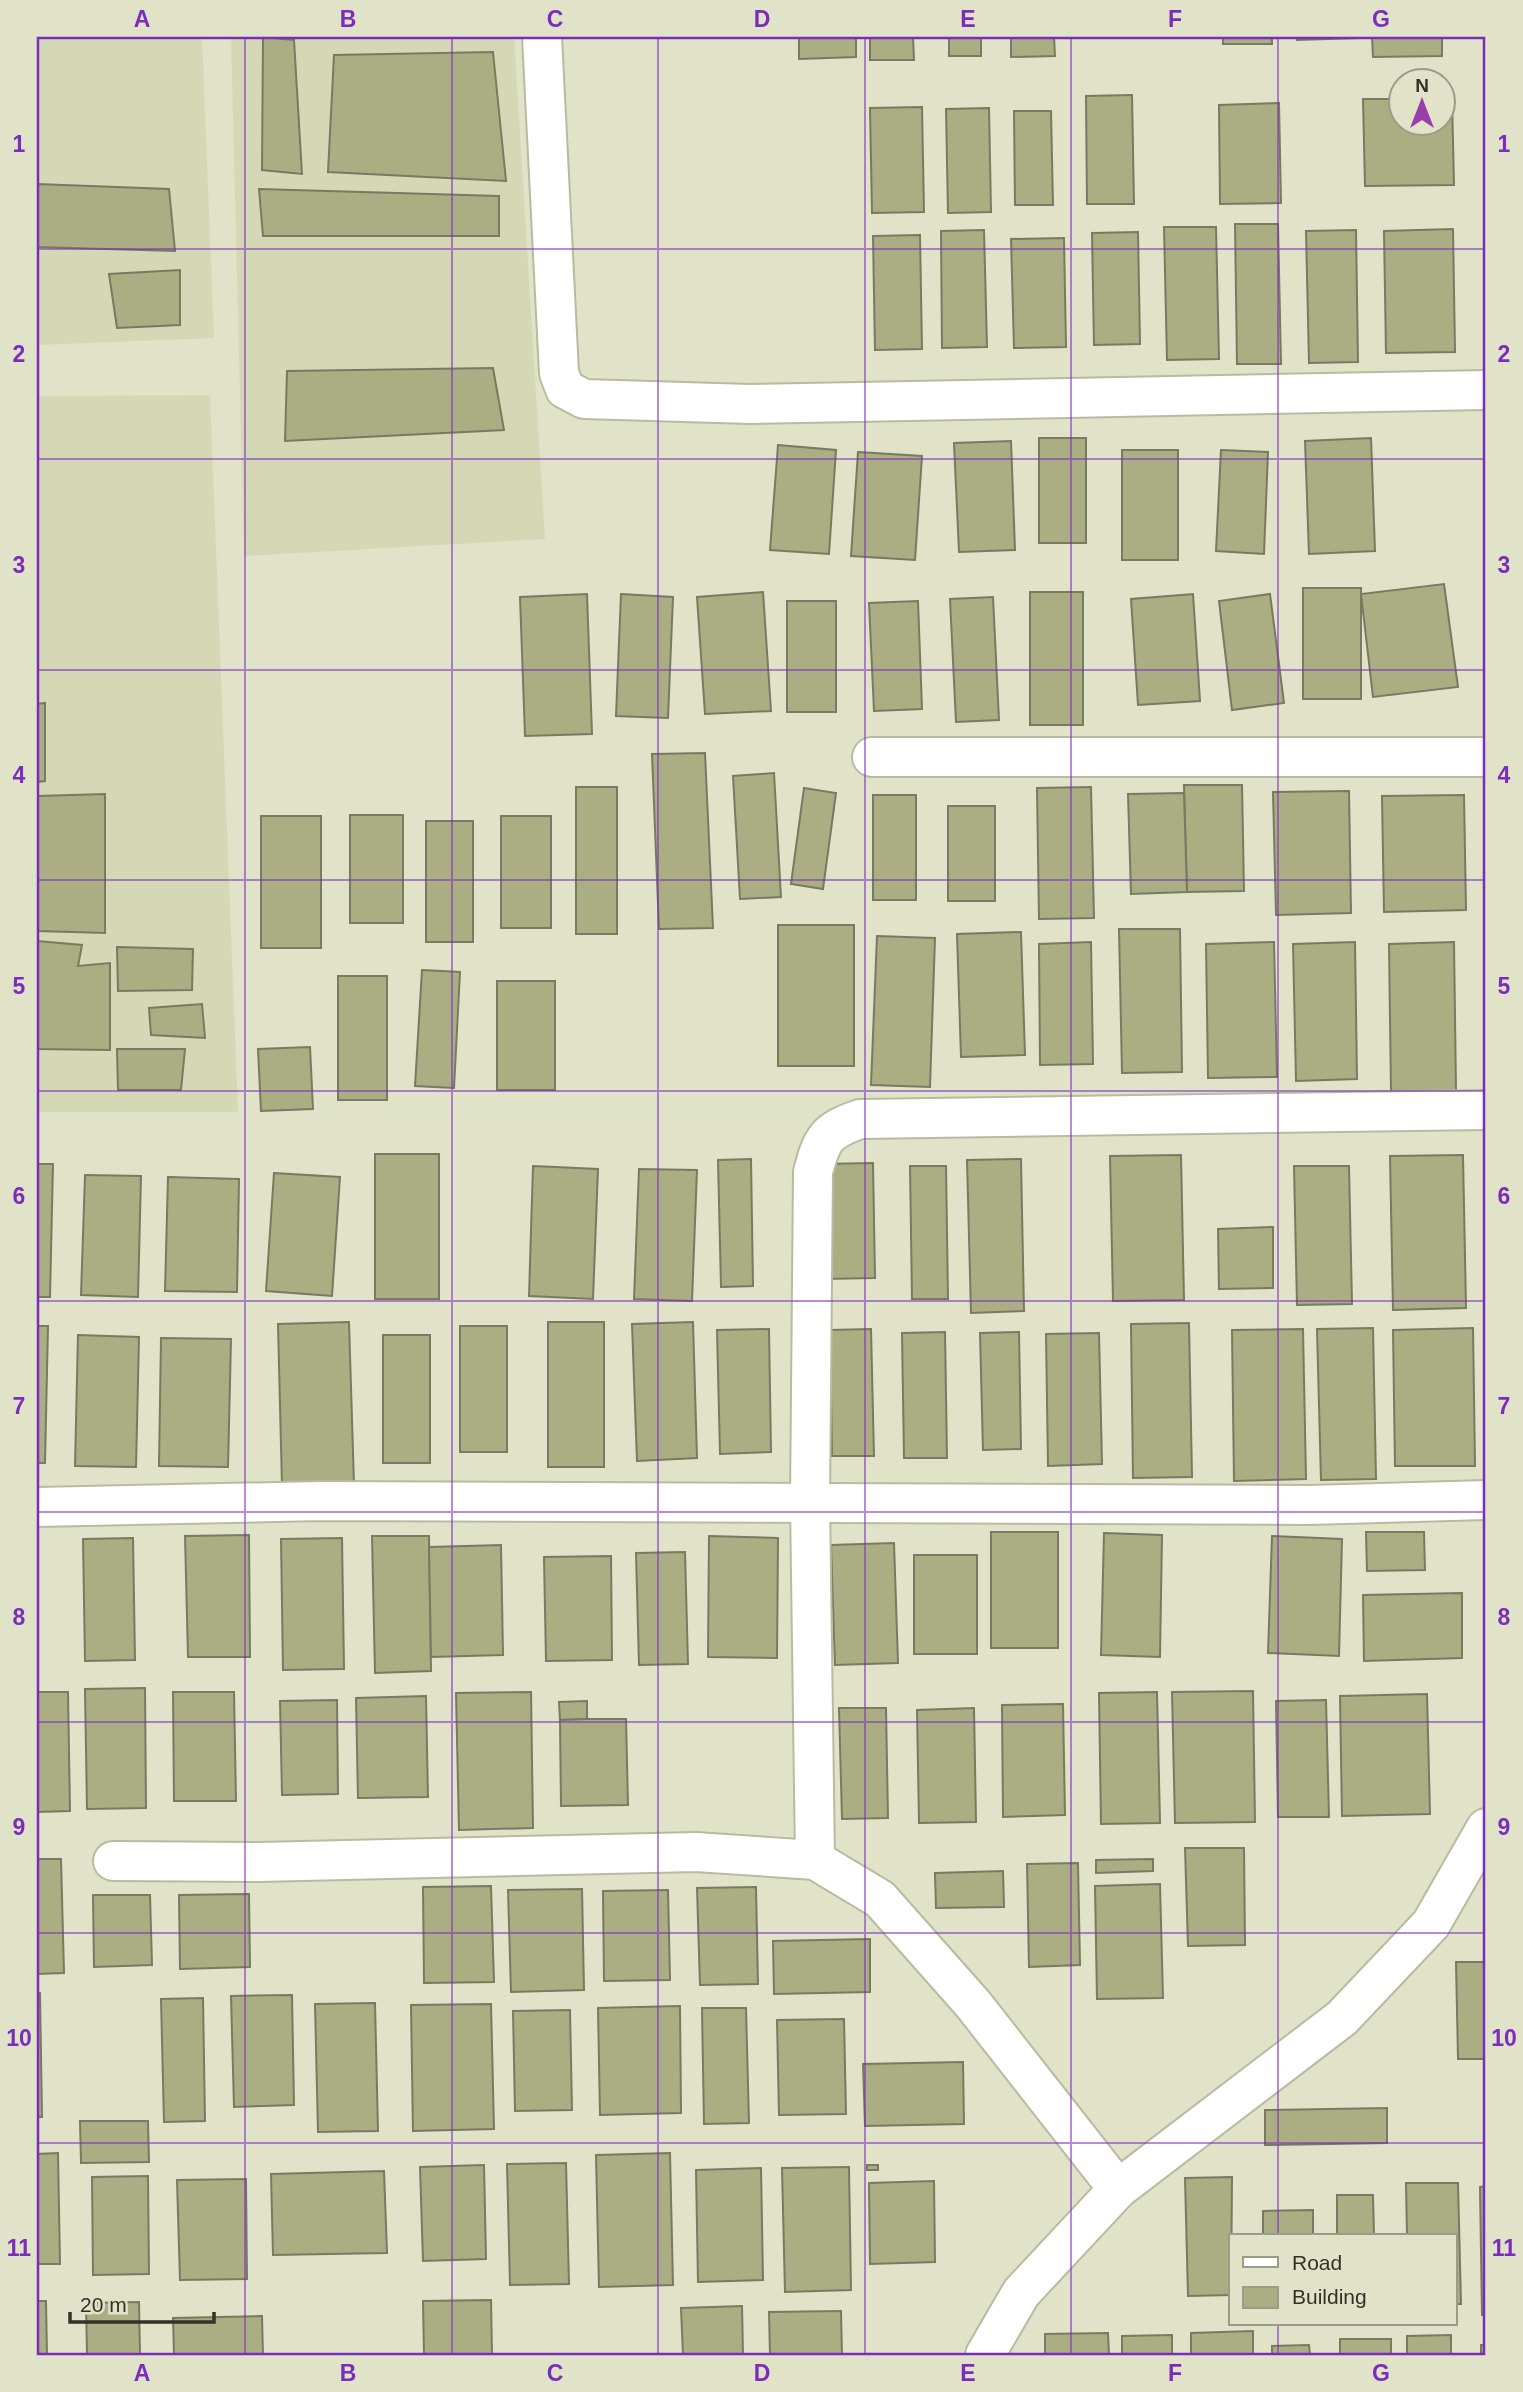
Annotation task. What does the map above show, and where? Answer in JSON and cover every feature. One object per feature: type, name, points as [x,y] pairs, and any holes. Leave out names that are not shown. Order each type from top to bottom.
[{"type":"street","points":[[541,37],[559,373],[565,389],[584,399],[750,404],[1486,390]]},
{"type":"street","points":[[872,757],[1486,757]]},
{"type":"street","points":[[815,1860],[810,1502],[813,1172],[821,1141],[838,1127],[860,1119],[1486,1110]]},
{"type":"street","points":[[37,1507],[321,1501],[1309,1505],[1486,1500]]},
{"type":"street","points":[[985,2355],[1021,2293],[1118,2189],[1342,2018],[1431,1924],[1486,1828]]},
{"type":"street","points":[[113,1861],[258,1862],[696,1852],[815,1860],[880,1899],[973,2004],[1118,2189]]},
{"type":"shaded area","points":[[37,37],[202,37],[214,338],[37,345]]},
{"type":"shaded area","points":[[231,37],[514,37],[545,539],[244,556]]},
{"type":"shaded area","points":[[210,395],[238,1112],[37,1112],[37,396]]},
{"type":"building","points":[[263,37],[294,40],[302,174],[262,170]]},
{"type":"building","points":[[799,37],[856,37],[856,57],[799,59]]},
{"type":"building","points":[[870,37],[913,37],[914,60],[870,60]]},
{"type":"building","points":[[949,37],[981,37],[981,56],[949,56]]},
{"type":"building","points":[[1011,37],[1054,37],[1055,56],[1011,57]]},
{"type":"building","points":[[1223,37],[1272,37],[1272,44],[1223,44]]},
{"type":"building","points":[[1297,37],[1360,37],[1360,38],[1297,40]]},
{"type":"building","points":[[1372,37],[1442,37],[1442,56],[1373,57]]},
{"type":"building","points":[[493,52],[506,181],[328,172],[334,55]]},
{"type":"building","points":[[1132,95],[1134,204],[1087,204],[1086,96]]},
{"type":"building","points":[[1363,99],[1386,99],[1386,136],[1453,136],[1454,185],[1365,186]]},
{"type":"building","points":[[1279,103],[1281,203],[1220,204],[1219,105]]},
{"type":"building","points":[[922,107],[924,212],[872,213],[870,108]]},
{"type":"building","points":[[989,108],[991,212],[948,213],[946,109]]},
{"type":"building","points":[[1014,111],[1051,111],[1053,205],[1015,205]]},
{"type":"building","points":[[37,184],[169,189],[175,251],[37,247]]},
{"type":"building","points":[[259,189],[499,196],[499,236],[263,236]]},
{"type":"building","points":[[1235,224],[1278,224],[1281,364],[1237,364]]},
{"type":"building","points":[[1164,227],[1216,227],[1219,359],[1167,360]]},
{"type":"building","points":[[1453,229],[1455,352],[1386,353],[1384,231]]},
{"type":"building","points":[[984,230],[987,347],[942,348],[941,231]]},
{"type":"building","points":[[1356,230],[1358,362],[1309,363],[1306,231]]},
{"type":"building","points":[[1138,232],[1140,344],[1094,345],[1092,233]]},
{"type":"building","points":[[920,235],[922,349],[875,350],[873,236]]},
{"type":"building","points":[[1064,238],[1066,347],[1014,348],[1011,239]]},
{"type":"building","points":[[180,270],[180,325],[117,328],[109,274]]},
{"type":"building","points":[[493,368],[504,430],[285,441],[287,371]]},
{"type":"building","points":[[1039,438],[1086,438],[1086,543],[1039,543]]},
{"type":"building","points":[[1371,438],[1375,551],[1309,554],[1305,441]]},
{"type":"building","points":[[1011,441],[1015,550],[959,552],[954,443]]},
{"type":"building","points":[[778,445],[836,450],[829,554],[770,550]]},
{"type":"building","points":[[1122,450],[1178,450],[1178,560],[1122,560]]},
{"type":"building","points":[[1221,450],[1268,452],[1264,554],[1216,551]]},
{"type":"building","points":[[858,452],[922,456],[915,560],[851,556]]},
{"type":"building","points":[[1444,584],[1458,687],[1373,697],[1361,594]]},
{"type":"building","points":[[1303,588],[1361,588],[1361,699],[1303,699]]},
{"type":"building","points":[[763,592],[771,711],[705,714],[697,597]]},
{"type":"building","points":[[1030,592],[1083,592],[1083,725],[1030,725]]},
{"type":"building","points":[[587,594],[592,734],[525,736],[520,597]]},
{"type":"building","points":[[621,594],[673,597],[668,718],[616,716]]},
{"type":"building","points":[[1193,594],[1200,701],[1138,705],[1131,599]]},
{"type":"building","points":[[1270,594],[1284,703],[1232,710],[1219,601]]},
{"type":"building","points":[[993,597],[999,720],[956,722],[950,599]]},
{"type":"building","points":[[787,601],[836,601],[836,712],[787,712]]},
{"type":"building","points":[[918,601],[922,709],[874,711],[869,603]]},
{"type":"building","points":[[45,703],[45,781],[37,782],[37,704]]},
{"type":"building","points":[[705,753],[713,928],[659,929],[652,754]]},
{"type":"building","points":[[774,773],[781,897],[740,899],[733,776]]},
{"type":"building","points":[[1184,785],[1242,785],[1244,891],[1187,892]]},
{"type":"building","points":[[576,787],[617,787],[617,934],[576,934]]},
{"type":"building","points":[[1091,787],[1094,918],[1039,919],[1037,788]]},
{"type":"building","points":[[804,788],[836,793],[823,889],[791,884]]},
{"type":"building","points":[[1349,791],[1351,913],[1276,915],[1273,792]]},
{"type":"building","points":[[1184,793],[1187,892],[1131,894],[1128,794]]},
{"type":"building","points":[[105,794],[105,933],[37,931],[37,796]]},
{"type":"building","points":[[873,795],[916,795],[916,900],[873,900]]},
{"type":"building","points":[[1464,795],[1466,910],[1384,912],[1382,796]]},
{"type":"building","points":[[948,806],[995,806],[995,901],[948,901]]},
{"type":"building","points":[[350,815],[403,815],[403,923],[350,923]]},
{"type":"building","points":[[261,816],[321,816],[321,948],[261,948]]},
{"type":"building","points":[[501,816],[551,816],[551,928],[501,928]]},
{"type":"building","points":[[426,821],[473,821],[473,942],[426,942]]},
{"type":"building","points":[[778,925],[854,925],[854,1066],[778,1066]]},
{"type":"building","points":[[1119,929],[1180,929],[1182,1072],[1122,1073]]},
{"type":"building","points":[[1021,932],[1025,1055],[961,1057],[957,934]]},
{"type":"building","points":[[877,936],[935,938],[930,1087],[871,1085]]},
{"type":"building","points":[[37,941],[82,945],[78,966],[110,963],[110,1050],[37,1049]]},
{"type":"building","points":[[1091,942],[1093,1064],[1040,1065],[1039,944]]},
{"type":"building","points":[[1274,942],[1277,1077],[1208,1078],[1206,944]]},
{"type":"building","points":[[1355,942],[1357,1079],[1296,1081],[1293,944]]},
{"type":"building","points":[[1454,942],[1456,1091],[1391,1092],[1389,944]]},
{"type":"building","points":[[117,947],[193,949],[192,990],[118,991]]},
{"type":"building","points":[[422,970],[460,972],[454,1088],[415,1086]]},
{"type":"building","points":[[338,976],[387,976],[387,1100],[338,1100]]},
{"type":"building","points":[[497,981],[555,981],[555,1090],[497,1090]]},
{"type":"building","points":[[202,1004],[205,1038],[151,1035],[149,1008]]},
{"type":"building","points":[[310,1047],[313,1109],[261,1111],[258,1049]]},
{"type":"building","points":[[117,1049],[185,1049],[181,1090],[118,1090]]},
{"type":"building","points":[[375,1154],[439,1154],[439,1299],[375,1299]]},
{"type":"building","points":[[1181,1155],[1184,1300],[1113,1301],[1110,1156]]},
{"type":"building","points":[[1463,1155],[1466,1308],[1393,1310],[1390,1156]]},
{"type":"building","points":[[751,1159],[753,1286],[721,1287],[718,1160]]},
{"type":"building","points":[[1021,1159],[1024,1311],[971,1313],[967,1160]]},
{"type":"building","points":[[873,1163],[875,1278],[825,1279],[822,1164]]},
{"type":"building","points":[[37,1164],[53,1164],[50,1297],[37,1297]]},
{"type":"building","points":[[533,1166],[598,1169],[593,1299],[529,1296]]},
{"type":"building","points":[[910,1166],[946,1166],[948,1299],[912,1299]]},
{"type":"building","points":[[1294,1166],[1349,1166],[1352,1304],[1297,1305]]},
{"type":"building","points":[[639,1169],[697,1170],[692,1301],[634,1299]]},
{"type":"building","points":[[274,1173],[340,1177],[332,1296],[266,1291]]},
{"type":"building","points":[[85,1175],[141,1176],[138,1297],[81,1295]]},
{"type":"building","points":[[168,1177],[239,1179],[237,1292],[165,1291]]},
{"type":"building","points":[[1273,1227],[1273,1288],[1219,1289],[1218,1229]]},
{"type":"building","points":[[349,1322],[354,1485],[282,1486],[278,1324]]},
{"type":"building","points":[[548,1322],[604,1322],[604,1467],[548,1467]]},
{"type":"building","points":[[693,1322],[697,1458],[637,1461],[632,1324]]},
{"type":"building","points":[[1189,1323],[1192,1477],[1133,1478],[1131,1324]]},
{"type":"building","points":[[37,1326],[48,1326],[45,1463],[37,1463]]},
{"type":"building","points":[[460,1326],[507,1326],[507,1452],[460,1452]]},
{"type":"building","points":[[1373,1328],[1376,1479],[1321,1480],[1317,1329]]},
{"type":"building","points":[[1473,1328],[1475,1466],[1395,1466],[1393,1330]]},
{"type":"building","points":[[769,1329],[771,1452],[720,1454],[717,1330]]},
{"type":"building","points":[[871,1329],[874,1456],[832,1456],[830,1330]]},
{"type":"building","points":[[1303,1329],[1306,1479],[1234,1481],[1232,1330]]},
{"type":"building","points":[[945,1332],[947,1458],[904,1458],[902,1333]]},
{"type":"building","points":[[1019,1332],[1021,1449],[983,1450],[980,1333]]},
{"type":"building","points":[[1099,1333],[1102,1464],[1048,1466],[1046,1334]]},
{"type":"building","points":[[78,1335],[139,1337],[136,1467],[75,1466]]},
{"type":"building","points":[[383,1335],[430,1335],[430,1463],[383,1463]]},
{"type":"building","points":[[161,1338],[231,1339],[228,1467],[159,1466]]},
{"type":"building","points":[[991,1532],[1058,1532],[1058,1648],[991,1648]]},
{"type":"building","points":[[1366,1532],[1424,1532],[1425,1570],[1367,1571]]},
{"type":"building","points":[[1104,1533],[1162,1535],[1160,1657],[1101,1655]]},
{"type":"building","points":[[249,1535],[250,1657],[188,1657],[185,1536]]},
{"type":"building","points":[[372,1536],[429,1536],[431,1671],[375,1673]]},
{"type":"building","points":[[709,1536],[778,1538],[777,1658],[708,1657]]},
{"type":"building","points":[[1272,1536],[1342,1539],[1339,1656],[1268,1653]]},
{"type":"building","points":[[133,1538],[135,1660],[85,1661],[83,1539]]},
{"type":"building","points":[[342,1538],[344,1669],[283,1670],[281,1539]]},
{"type":"building","points":[[894,1543],[898,1663],[835,1665],[831,1545]]},
{"type":"building","points":[[501,1545],[503,1655],[431,1657],[429,1547]]},
{"type":"building","points":[[685,1552],[688,1664],[639,1665],[636,1553]]},
{"type":"building","points":[[914,1555],[977,1555],[977,1654],[914,1654]]},
{"type":"building","points":[[611,1556],[612,1660],[546,1661],[544,1557]]},
{"type":"building","points":[[1462,1593],[1462,1658],[1364,1661],[1363,1595]]},
{"type":"building","points":[[145,1688],[146,1808],[87,1809],[85,1689]]},
{"type":"building","points":[[1253,1691],[1255,1822],[1175,1823],[1172,1692]]},
{"type":"building","points":[[37,1692],[68,1692],[70,1811],[37,1812]]},
{"type":"building","points":[[173,1692],[234,1692],[236,1801],[174,1801]]},
{"type":"building","points":[[531,1692],[533,1828],[459,1830],[456,1693]]},
{"type":"building","points":[[1157,1692],[1160,1823],[1101,1824],[1099,1693]]},
{"type":"building","points":[[1427,1694],[1430,1814],[1342,1816],[1340,1696]]},
{"type":"building","points":[[426,1696],[428,1797],[358,1798],[356,1698]]},
{"type":"building","points":[[337,1700],[338,1794],[282,1795],[280,1701]]},
{"type":"building","points":[[1326,1700],[1329,1817],[1278,1817],[1276,1701]]},
{"type":"building","points":[[587,1701],[587,1719],[560,1720],[559,1702]]},
{"type":"building","points":[[1063,1704],[1065,1815],[1003,1817],[1002,1705]]},
{"type":"building","points":[[839,1708],[886,1708],[888,1818],[842,1819]]},
{"type":"building","points":[[974,1708],[976,1822],[919,1823],[917,1710]]},
{"type":"building","points":[[626,1719],[628,1805],[561,1806],[560,1720]]},
{"type":"building","points":[[1185,1848],[1244,1848],[1245,1945],[1188,1946]]},
{"type":"building","points":[[37,1859],[61,1859],[64,1973],[37,1974]]},
{"type":"building","points":[[1153,1859],[1153,1871],[1096,1873],[1096,1860]]},
{"type":"building","points":[[1078,1863],[1080,1965],[1029,1967],[1027,1864]]},
{"type":"building","points":[[1003,1871],[1004,1907],[936,1908],[935,1873]]},
{"type":"building","points":[[1160,1884],[1163,1998],[1097,1999],[1095,1886]]},
{"type":"building","points":[[491,1886],[494,1982],[424,1983],[423,1887]]},
{"type":"building","points":[[756,1887],[758,1984],[700,1985],[697,1888]]},
{"type":"building","points":[[582,1889],[584,1990],[511,1992],[508,1890]]},
{"type":"building","points":[[668,1890],[670,1980],[604,1981],[603,1891]]},
{"type":"building","points":[[249,1894],[250,1967],[180,1969],[179,1895]]},
{"type":"building","points":[[93,1895],[150,1895],[152,1965],[94,1967]]},
{"type":"building","points":[[870,1939],[870,1992],[774,1994],[773,1941]]},
{"type":"building","points":[[1456,1962],[1486,1962],[1486,2059],[1458,2059]]},
{"type":"building","points":[[37,1993],[40,1993],[42,2117],[37,2117]]},
{"type":"building","points":[[292,1995],[294,2105],[234,2107],[231,1996]]},
{"type":"building","points":[[203,1998],[205,2121],[164,2122],[161,1999]]},
{"type":"building","points":[[375,2003],[378,2131],[318,2132],[315,2004]]},
{"type":"building","points":[[491,2004],[494,2129],[413,2131],[411,2005]]},
{"type":"building","points":[[680,2006],[681,2113],[600,2115],[598,2008]]},
{"type":"building","points":[[702,2008],[746,2008],[749,2123],[704,2124]]},
{"type":"building","points":[[570,2010],[572,2110],[515,2111],[513,2011]]},
{"type":"building","points":[[844,2019],[846,2114],[779,2115],[777,2020]]},
{"type":"building","points":[[963,2062],[964,2124],[865,2126],[863,2064]]},
{"type":"building","points":[[1387,2108],[1387,2143],[1265,2145],[1265,2110]]},
{"type":"building","points":[[80,2121],[148,2121],[149,2162],[81,2163]]},
{"type":"building","points":[[58,2153],[60,2264],[37,2264],[37,2154]]},
{"type":"building","points":[[670,2153],[673,2285],[599,2287],[596,2155]]},
{"type":"building","points":[[566,2163],[569,2284],[510,2285],[507,2164]]},
{"type":"building","points":[[484,2165],[486,2259],[423,2261],[420,2167]]},
{"type":"building","points":[[867,2165],[878,2165],[878,2170],[867,2170]]},
{"type":"building","points":[[849,2167],[851,2290],[785,2292],[782,2168]]},
{"type":"building","points":[[761,2168],[763,2280],[698,2282],[696,2170]]},
{"type":"building","points":[[384,2171],[387,2253],[273,2255],[271,2174]]},
{"type":"building","points":[[148,2176],[149,2274],[93,2275],[92,2177]]},
{"type":"building","points":[[1232,2177],[1229,2295],[1188,2296],[1185,2178]]},
{"type":"building","points":[[246,2179],[247,2279],[180,2280],[177,2180]]},
{"type":"building","points":[[934,2181],[935,2262],[870,2264],[869,2183]]},
{"type":"building","points":[[1406,2183],[1458,2183],[1461,2304],[1456,2304],[1456,2234],[1407,2234]]},
{"type":"building","points":[[1486,2186],[1486,2315],[1482,2315],[1480,2187]]},
{"type":"building","points":[[1337,2195],[1373,2195],[1374,2234],[1337,2234]]},
{"type":"building","points":[[1313,2210],[1313,2234],[1263,2234],[1263,2211]]},
{"type":"building","points":[[491,2300],[492,2355],[424,2355],[423,2301]]},
{"type":"building","points":[[37,2301],[46,2301],[47,2355],[37,2355]]},
{"type":"building","points":[[139,2302],[140,2355],[87,2355],[86,2303]]},
{"type":"building","points":[[742,2306],[743,2355],[683,2355],[681,2308]]},
{"type":"building","points":[[841,2311],[842,2355],[770,2355],[769,2312]]},
{"type":"building","points":[[262,2316],[263,2355],[174,2355],[173,2318]]},
{"type":"building","points":[[1253,2331],[1253,2355],[1191,2355],[1191,2333]]},
{"type":"building","points":[[1108,2333],[1109,2355],[1045,2355],[1045,2334]]},
{"type":"building","points":[[1172,2335],[1172,2355],[1122,2355],[1122,2336]]},
{"type":"building","points":[[1451,2335],[1451,2355],[1407,2355],[1407,2336]]},
{"type":"building","points":[[1340,2339],[1391,2339],[1391,2355],[1340,2355]]},
{"type":"building","points":[[1309,2345],[1310,2355],[1272,2355],[1272,2346]]},
{"type":"building","points":[[1481,2345],[1486,2345],[1486,2355],[1481,2355]]}]
